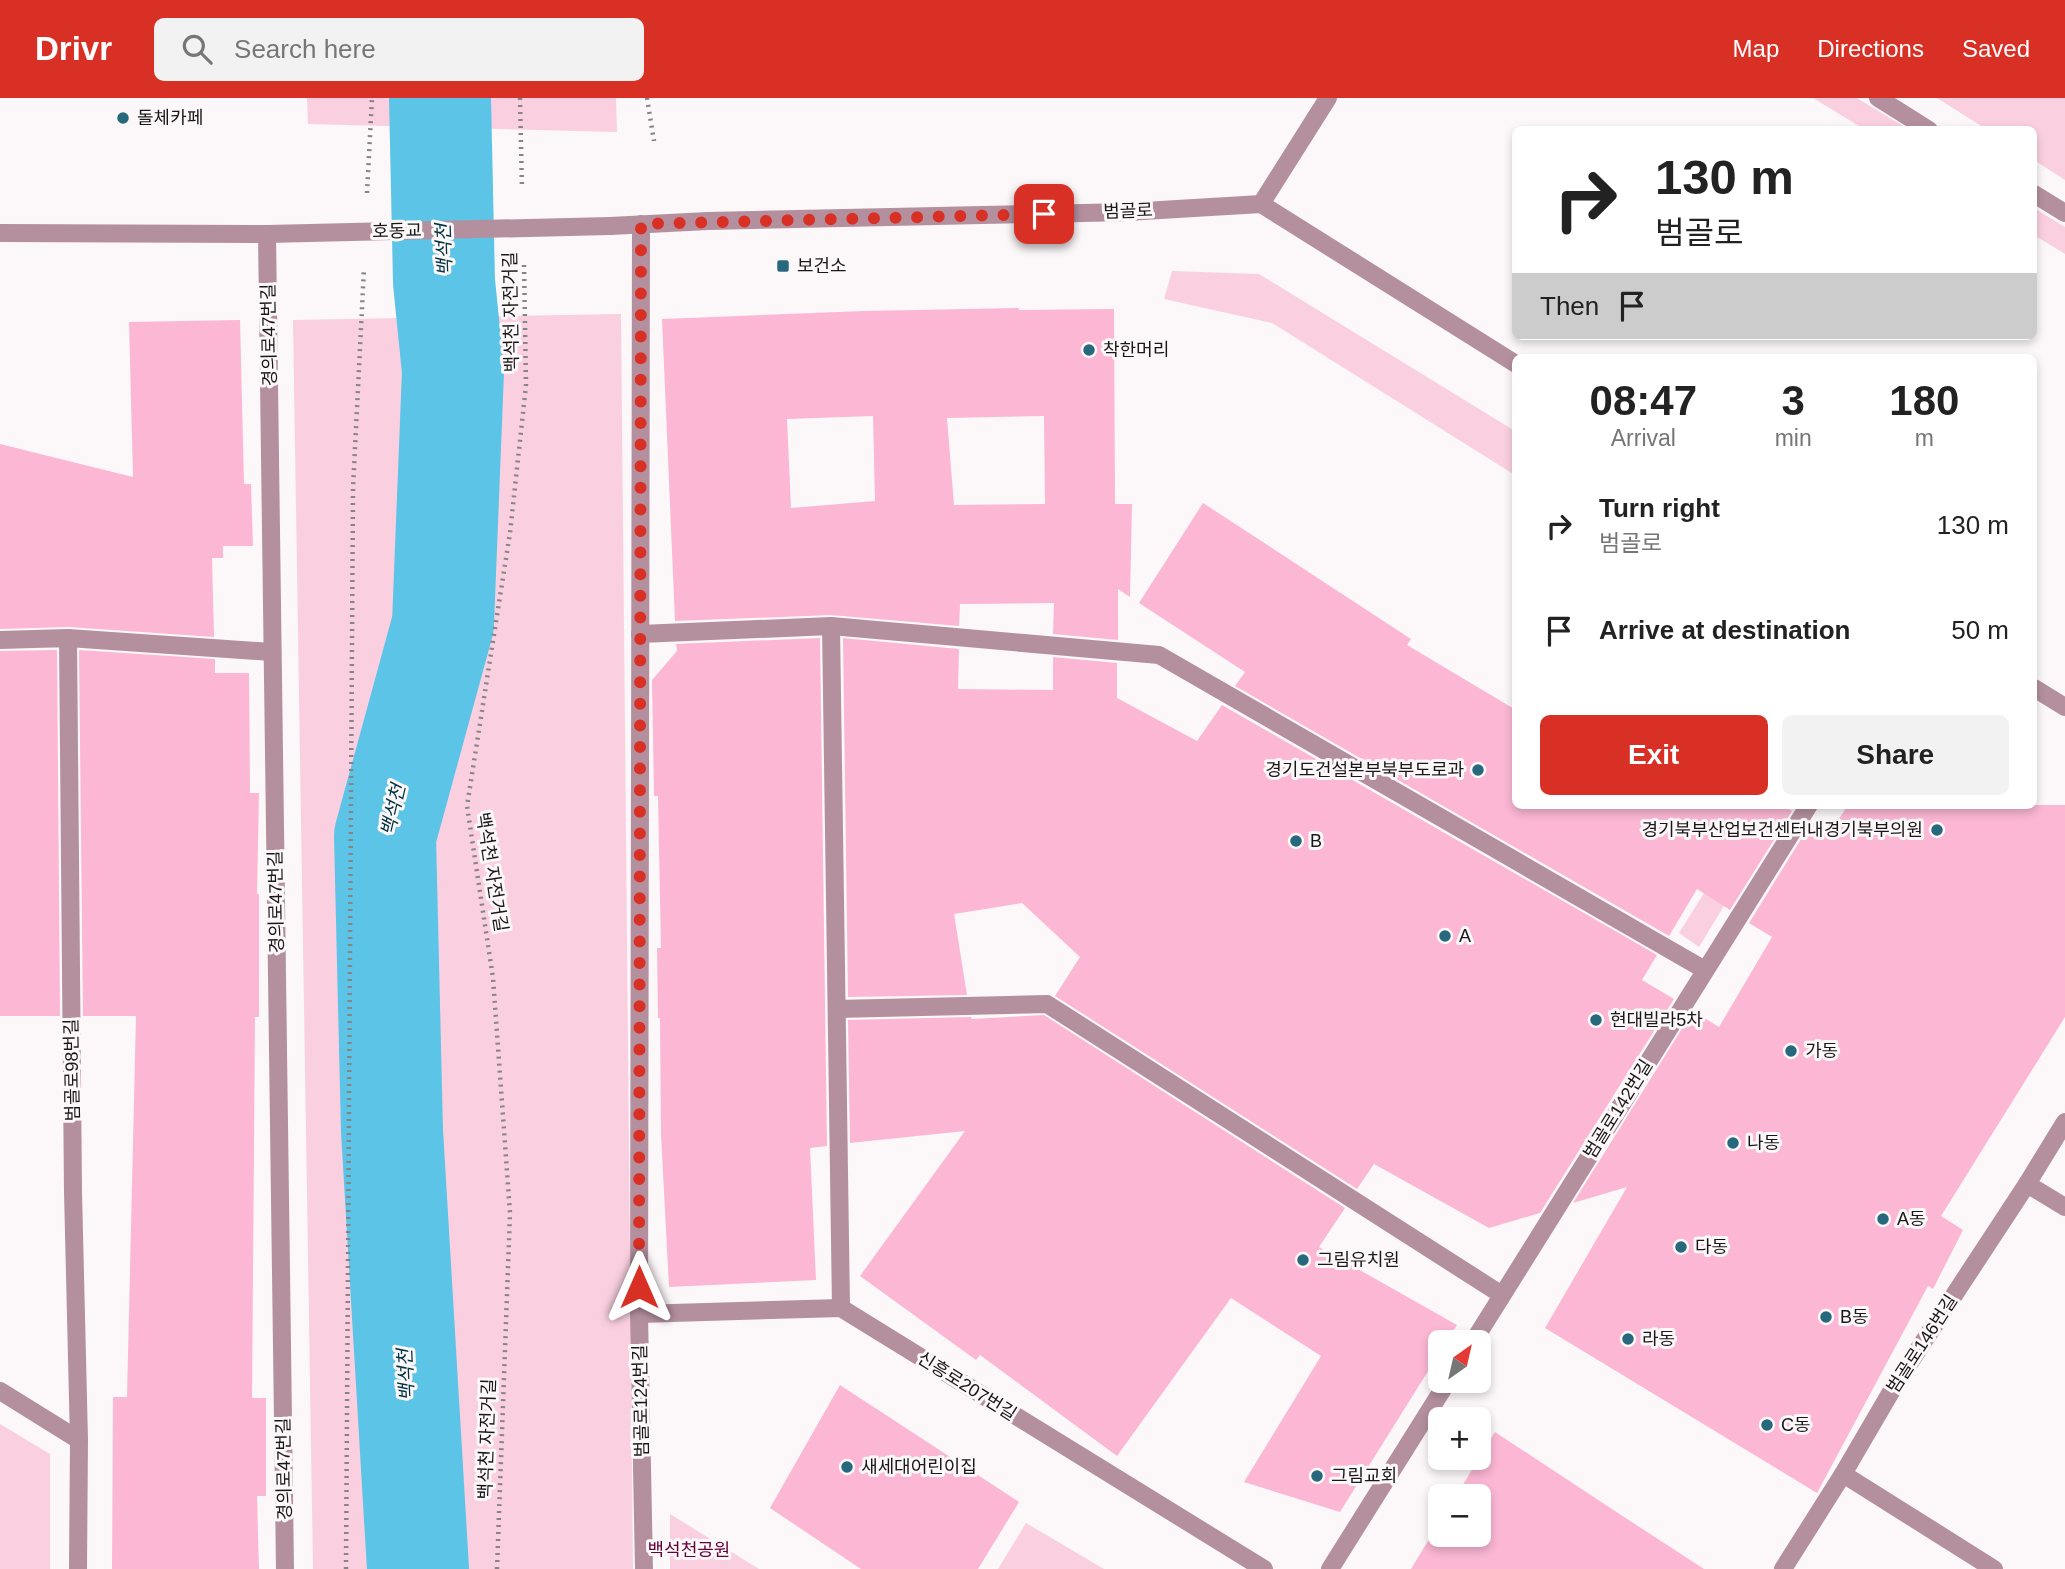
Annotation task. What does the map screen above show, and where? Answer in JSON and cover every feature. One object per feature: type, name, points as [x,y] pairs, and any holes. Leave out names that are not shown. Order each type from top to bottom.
[{"type":"street","points":[[1328,98],[1261,204],[1512,361]]},
{"type":"street","points":[[1878,98],[1923,126]]},
{"type":"street","points":[[2037,196],[2065,213]]},
{"type":"street","name":"범골로","points":[[610,226],[1128,212],[1261,204]]},
{"type":"street","name":"범골로124번길","points":[[641,224],[639,1314],[644,1569]]},
{"type":"street","name":"호동교","points":[[0,233],[267,234],[610,226]]},
{"type":"street","name":"경의로47번길","points":[[267,234],[285,1569]]},
{"type":"street","points":[[639,1314],[841,1308],[831,626]]},
{"type":"street","points":[[640,634],[831,626],[1158,655],[1705,970]]},
{"type":"street","points":[[0,640],[68,638],[272,652]]},
{"type":"street","name":"범골로98번길","points":[[68,638],[73,1192],[79,1440],[78,1569]]},
{"type":"street","points":[[2037,690],[2065,707]]},
{"type":"street","name":"범골로142번길","points":[[1480,1330],[1806,809]]},
{"type":"street","points":[[837,1009],[1047,1004],[1502,1295]]},
{"type":"street","name":"범골로146번길","points":[[1783,1569],[1895,1385],[2065,1122]]},
{"type":"street","points":[[2027,1184],[2065,1207]]},
{"type":"street","name":"신흥로207번길","points":[[841,1308],[1264,1569]]},
{"type":"street","points":[[0,1391],[79,1440]]},
{"type":"street","points":[[1330,1569],[1440,1393]]},
{"type":"street","points":[[1843,1474],[1994,1569]]},
{"type":"path","points":[[367,196],[372,98]]},
{"type":"path","points":[[520,98],[522,194]]},
{"type":"path","points":[[647,98],[654,141]]},
{"type":"path","name":"백석천 자전거길","points":[[496,1569],[510,1213],[494,978],[467,806],[510,533],[526,385],[524,262]]},
{"type":"path","points":[[346,1569],[353,489],[364,265]]},
{"type":"green space","points":[[307,98],[616,98],[617,132],[308,124]]},
{"type":"green space","points":[[1813,98],[1857,98],[1903,126],[1859,126]]},
{"type":"green space","points":[[1937,98],[2065,98],[2065,180],[2037,162],[2037,126],[1981,126]]},
{"type":"green space","points":[[2037,210],[2065,227],[2065,254],[2037,237]]},
{"type":"green space","points":[[1172,271],[1259,274],[1512,429],[1512,473],[1272,323],[1164,299]]},
{"type":"green space","points":[[621,314],[633,1569],[313,1569],[293,320]]},
{"type":"green space","points":[[1756,809],[1783,809],[1699,947],[1679,933]]},
{"type":"green space","points":[[0,1424],[50,1454],[50,1569],[0,1569]]},
{"type":"green space","name":"백석천공원","points":[[670,1514],[759,1569],[670,1569]]},
{"type":"green space","points":[[1026,1523],[1104,1569],[998,1569]]},
{"type":"building","points":[[1114,309],[1115,504],[1132,504],[1130,597],[1118,589],[1118,640],[1053,634],[1054,603],[960,604],[959,626],[831,615],[675,621],[662,319],[863,311]],"holes":[[[873,416],[875,501],[791,508],[787,419]],[[1044,416],[1045,504],[954,505],[947,418]]]},
{"type":"building","points":[[240,320],[244,484],[251,484],[253,546],[223,546],[223,558],[212,558],[214,637],[69,627],[0,629],[0,444],[133,477],[129,322]]},
{"type":"building","points":[[1203,503],[1411,639],[1407,645],[1512,708],[1512,809],[1792,811],[1730,910],[1697,889],[1669,936],[1235,686],[1245,672],[1139,603]]},
{"type":"building","points":[[820,638],[827,1146],[810,1148],[816,1280],[669,1287],[661,1134],[657,948],[661,948],[658,796],[654,796],[652,680],[677,651],[676,644]]},
{"type":"building","points":[[843,638],[959,649],[958,689],[1053,690],[1053,657],[1117,663],[1117,698],[1197,741],[1222,705],[1657,955],[1642,980],[1674,999],[1540,1213],[1489,1228],[1374,1164],[1357,1189],[1055,996],[1080,957],[1022,903],[954,914],[967,995],[848,997]]},
{"type":"building","points":[[57,650],[60,1016],[0,1016],[0,651]]},
{"type":"building","points":[[79,650],[215,659],[215,673],[249,673],[250,793],[259,793],[259,1017],[255,1017],[252,1398],[266,1398],[266,1496],[257,1496],[259,1569],[112,1569],[113,1397],[127,1397],[136,1016],[83,1016]]},
{"type":"building","points":[[2037,805],[2065,805],[2065,1017],[1941,1216],[1963,1230],[1933,1289],[1928,1286],[1817,1493],[1545,1328],[1627,1187],[1573,1203],[1693,1011],[1719,1027],[1772,937],[1749,923],[1811,823],[1829,834],[1845,809],[2037,809]]},
{"type":"building","points":[[1044,1015],[1345,1208],[1319,1247],[1457,1325],[1454,1330],[1428,1330],[1428,1371],[1340,1512],[1244,1482],[1321,1356],[1231,1298],[1117,1456],[980,1355],[976,1360],[860,1276],[965,1131],[850,1143],[848,1020],[972,1019]]},
{"type":"building","points":[[840,1385],[1019,1502],[978,1569],[861,1569],[770,1508]]},
{"type":"building","points":[[1495,1432],[1704,1569],[1411,1569],[1428,1541],[1428,1547],[1491,1547],[1491,1484],[1463,1484],[1472,1470],[1491,1470],[1491,1439]]},
{"type":"waterway","name":"백석천","points":[[418,1569],[392,1131],[385,836],[443,624],[453,371],[444,282],[440,98]]},
{"type":"place","name":"돌체카페","points":[[123,118]]},
{"type":"place","name":"보건소","points":[[783,266]]},
{"type":"place","name":"착한머리","points":[[1089,350]]},
{"type":"place","name":"경기도건설본부북부도로과","points":[[1478,770]]},
{"type":"place","name":"경기북부산업보건센터내경기북부의원","points":[[1937,830]]},
{"type":"place","name":"B","points":[[1296,841]]},
{"type":"place","name":"A","points":[[1445,936]]},
{"type":"place","name":"현대빌라5차","points":[[1596,1020]]},
{"type":"place","name":"가동","points":[[1791,1051]]},
{"type":"place","name":"나동","points":[[1733,1143]]},
{"type":"place","name":"A동","points":[[1883,1219]]},
{"type":"place","name":"다동","points":[[1681,1247]]},
{"type":"place","name":"그림유치원","points":[[1303,1260]]},
{"type":"place","name":"B동","points":[[1826,1317]]},
{"type":"place","name":"라동","points":[[1628,1339]]},
{"type":"place","name":"C동","points":[[1767,1425]]},
{"type":"place","name":"새세대어린이집","points":[[847,1467]]},
{"type":"place","name":"그림교회","points":[[1317,1476]]},
{"type":"route","points":[[639,1287],[641,224],[1044,214]]}]
